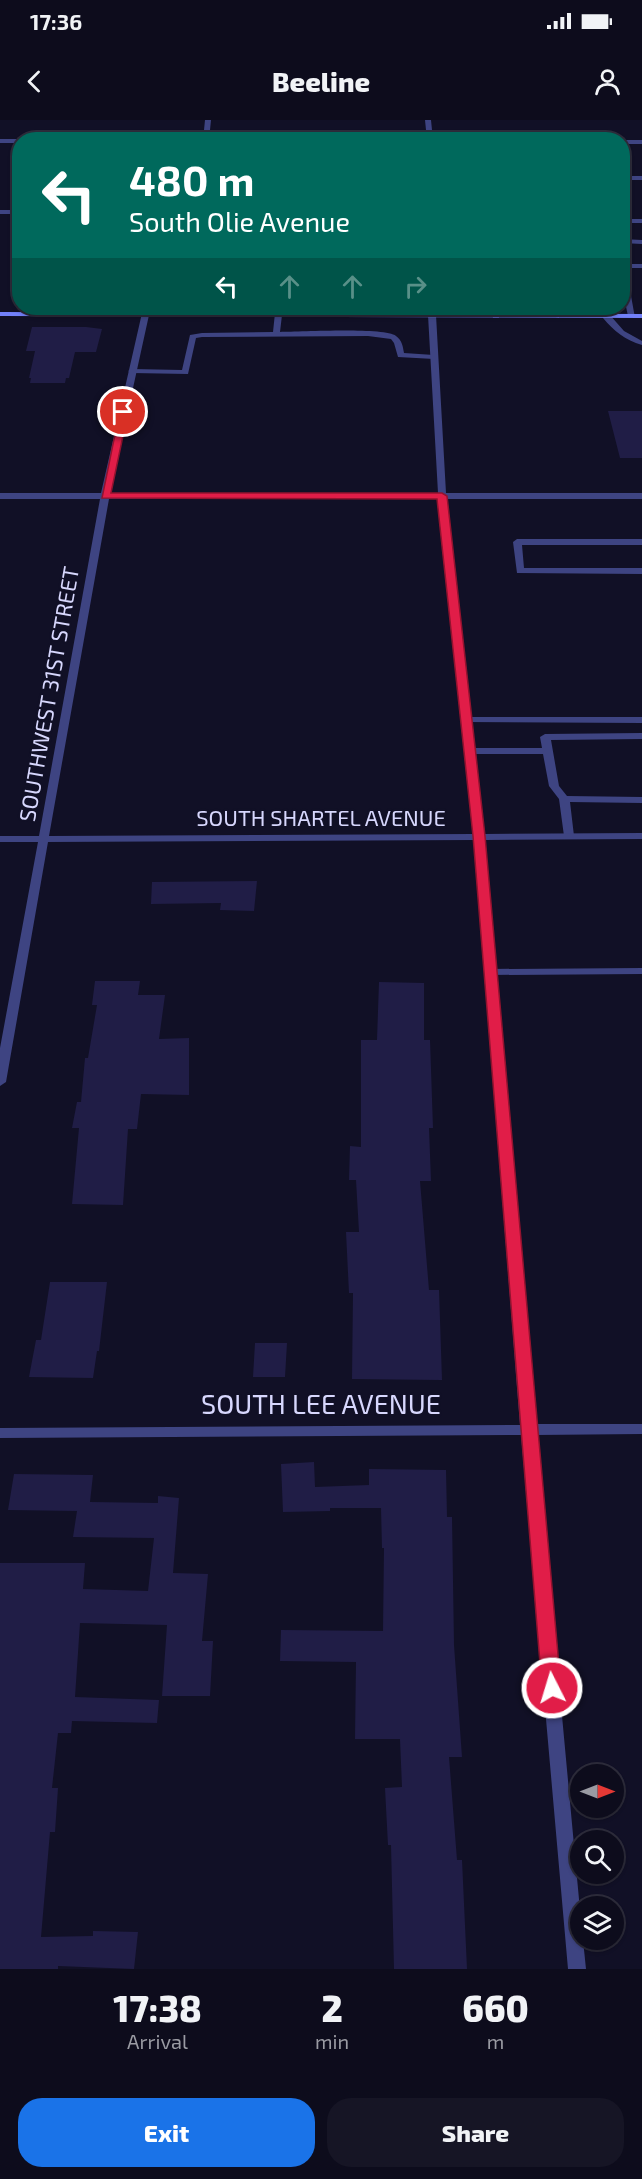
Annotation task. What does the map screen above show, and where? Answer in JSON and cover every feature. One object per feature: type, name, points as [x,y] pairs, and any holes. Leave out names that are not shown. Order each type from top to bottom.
[{"type":"main road","points":[[278,315],[432,315]]},
{"type":"main road","points":[[593,315],[642,316]]},
{"type":"street","points":[[630,307],[632,316]]},
{"type":"street","name":"SOUTHWEST 31ST STREET","points":[[0,1082],[105,496],[144,315]]},
{"type":"street","points":[[276,334],[278,315]]},
{"type":"street","points":[[432,315],[442,496],[479,836],[528,1429],[577,1969]]},
{"type":"street","points":[[606,316],[619,330],[633,340],[642,343]]},
{"type":"street","points":[[132,371],[185,372],[193,338],[202,335],[368,334],[393,337],[398,343],[401,355],[434,357]]},
{"type":"street","points":[[0,496],[642,496]]},
{"type":"street","points":[[642,542],[517,542],[519,571],[642,572]]},
{"type":"street","points":[[466,720],[642,720]]},
{"type":"street","points":[[569,836],[564,799],[554,786],[545,737],[642,736]]},
{"type":"street","points":[[470,751],[548,751]]},
{"type":"street","points":[[564,799],[642,800]]},
{"type":"street","name":"SOUTH SHARTEL AVENUE","points":[[0,839],[642,836]]},
{"type":"street","points":[[490,972],[642,971]]},
{"type":"street","name":"SOUTH LEE AVENUE","points":[[0,1433],[642,1429]]},
{"type":"building","points":[[32,327],[102,329],[96,352],[75,352],[69,378],[66,378],[65,383],[30,383],[35,351],[26,351]]},
{"type":"building","points":[[608,411],[642,411],[642,458],[620,458]]},
{"type":"building","points":[[257,881],[254,911],[220,910],[221,903],[151,904],[152,882]]},
{"type":"building","points":[[95,981],[140,981],[138,995],[165,995],[159,1039],[189,1038],[189,1095],[141,1094],[137,1129],[128,1129],[123,1205],[72,1204],[79,1128],[72,1128],[77,1102],[81,1102],[85,1058],[88,1058],[97,1005],[92,1005]]},
{"type":"building","points":[[379,982],[424,983],[424,1040],[430,1040],[433,1128],[429,1128],[431,1181],[420,1181],[429,1290],[439,1290],[442,1380],[352,1379],[353,1293],[349,1293],[346,1232],[359,1232],[356,1180],[349,1180],[350,1146],[361,1147],[361,1040],[377,1040]]},
{"type":"building","points":[[50,1282],[107,1282],[99,1351],[97,1351],[93,1378],[29,1377],[36,1340],[41,1340]]},
{"type":"building","points":[[255,1343],[287,1343],[285,1377],[253,1377]]},
{"type":"building","points":[[314,1462],[315,1487],[369,1485],[369,1469],[446,1470],[447,1517],[452,1517],[454,1645],[462,1757],[449,1757],[457,1860],[462,1860],[467,1969],[394,1969],[391,1845],[388,1845],[385,1788],[402,1787],[400,1739],[355,1739],[356,1662],[280,1661],[281,1630],[383,1631],[384,1548],[382,1548],[381,1508],[330,1508],[330,1511],[283,1512],[281,1464]]},
{"type":"building","points":[[14,1474],[93,1475],[90,1502],[158,1503],[158,1496],[179,1498],[173,1573],[208,1574],[202,1641],[213,1641],[210,1696],[162,1696],[167,1625],[80,1623],[75,1697],[159,1700],[157,1723],[72,1721],[71,1733],[58,1733],[52,1788],[58,1788],[55,1832],[50,1832],[41,1937],[93,1936],[93,1931],[138,1932],[134,1969],[58,1966],[58,1969],[0,1969],[0,1563],[85,1563],[83,1589],[148,1591],[154,1538],[73,1537],[77,1511],[8,1510]]},
{"type":"route","points":[[123,412],[105,496],[442,496],[479,836],[528,1429],[552,1688]]}]
